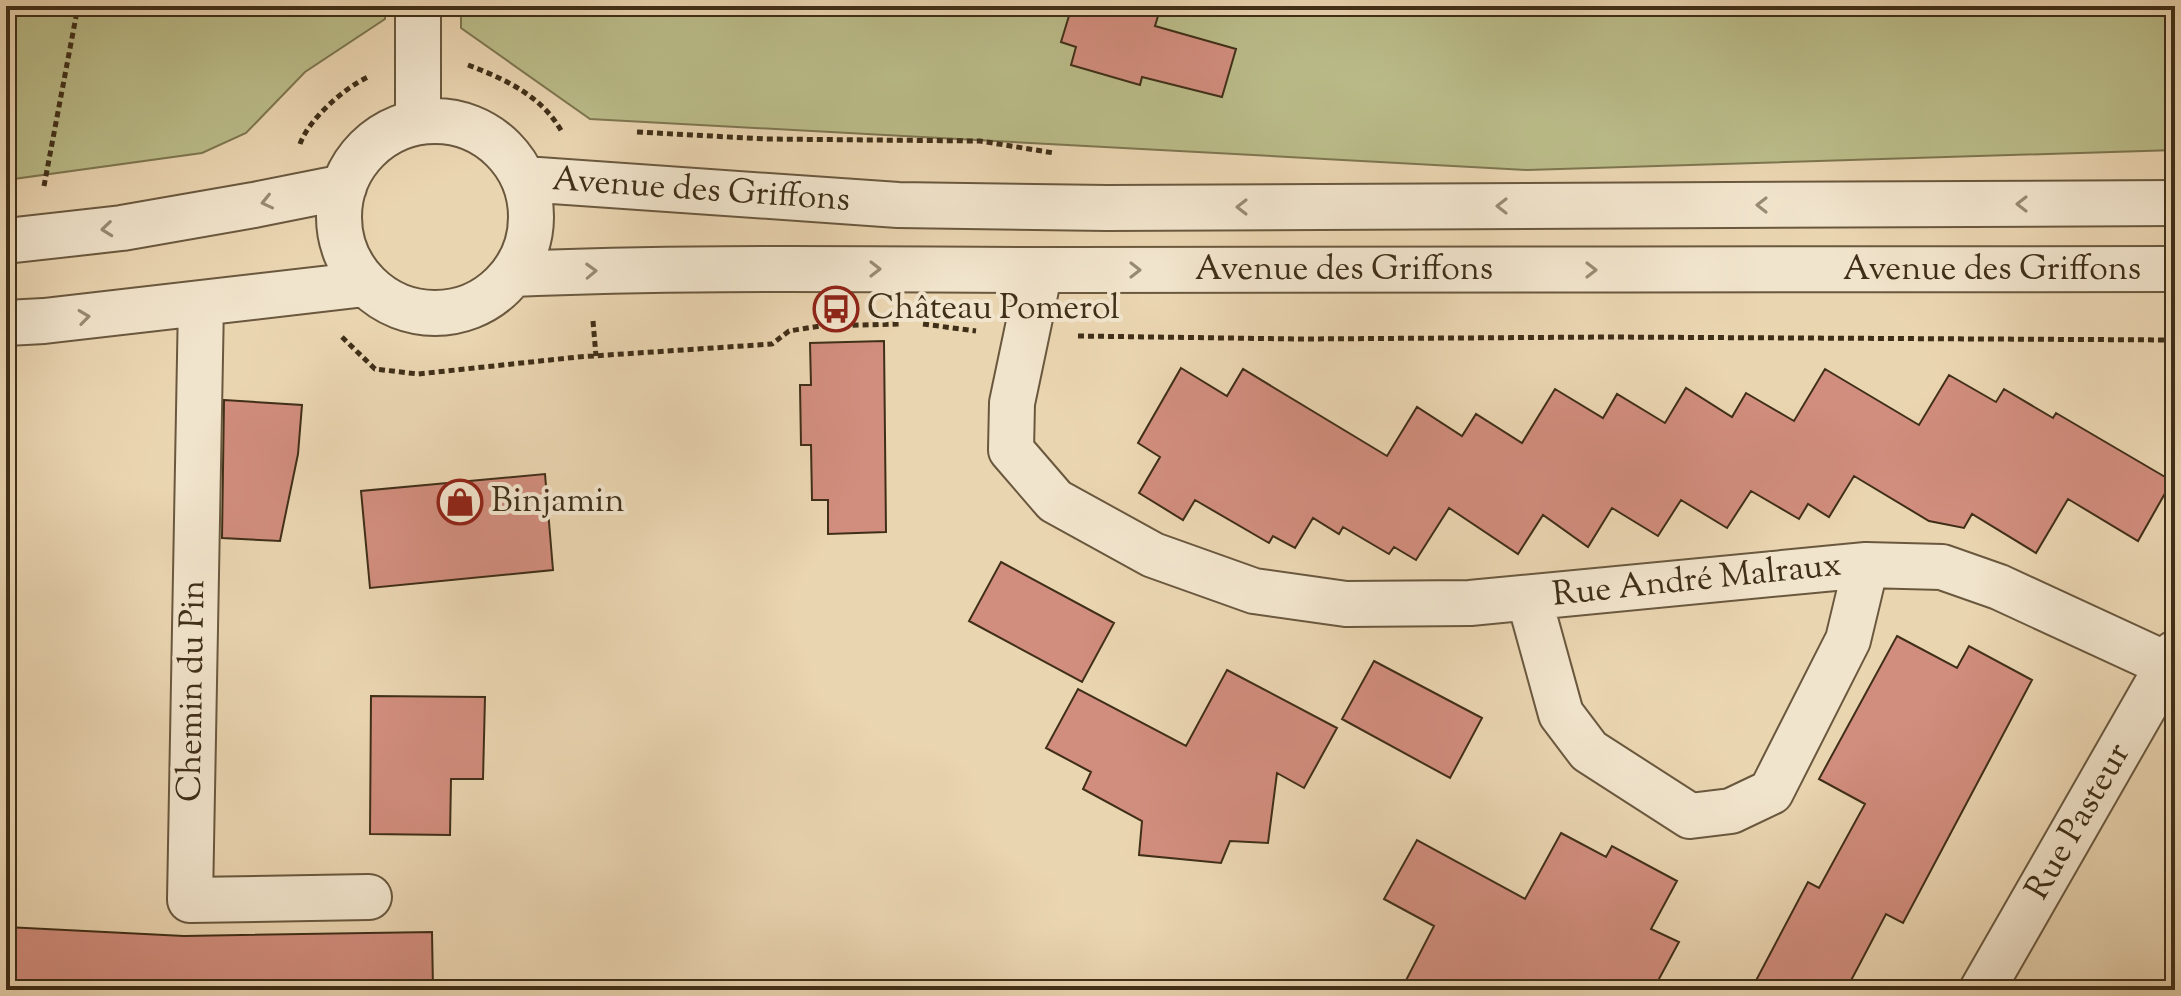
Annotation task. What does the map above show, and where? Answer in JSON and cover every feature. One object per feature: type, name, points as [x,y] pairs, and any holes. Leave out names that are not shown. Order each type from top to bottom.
[{"type":"street","points":[[418,6],[418,122]]},
{"type":"street","points":[[451,121],[481,132],[506,151],[524,179],[531,211],[528,244],[513,274],[494,294],[469,308],[441,313],[414,311],[387,301],[365,284],[350,263],[342,238],[339,212],[344,187],[355,163],[373,144],[394,130],[418,122],[451,121]]},
{"type":"street","name":"Avenue des Griffons","points":[[524,179],[898,205],[1107,208],[2175,203]]},
{"type":"street","points":[[6,241],[122,228],[344,187]]},
{"type":"street","points":[[797,268],[803,198]]},
{"type":"street","name":"Avenue des Griffons","points":[[513,274],[797,268],[2175,269]]},
{"type":"street","name":"Rue André Malraux","points":[[1040,270],[1012,403],[1011,450],[1055,501],[1153,555],[1254,591],[1346,604],[1470,603],[1866,565],[1942,567],[1999,587],[2172,659]]},
{"type":"street","points":[[6,323],[365,284]]},
{"type":"street","name":"Chemin du Pin","points":[[201,303],[190,900],[369,897]]},
{"type":"street","name":"Rue André Malraux","points":[[1529,598],[1561,714],[1589,751],[1690,816],[1731,811],[1771,792],[1848,640],[1866,565]]},
{"type":"street","name":"Rue Pasteur","points":[[1982,990],[2172,659]]},
{"type":"path","points":[[44,186],[78,6]]},
{"type":"path","points":[[347,343],[375,369],[418,374],[596,356],[772,344],[789,331],[820,326],[907,324]]},
{"type":"path","points":[[921,324],[997,334],[1285,339],[2175,340]]},
{"type":"green space","points":[[6,6],[385,6],[385,19],[305,72],[246,133],[202,153],[6,180]]},
{"type":"green space","points":[[461,6],[2175,6],[2175,150],[1527,170],[590,119],[461,28]]},
{"type":"building","points":[[1072,6],[1124,6],[1158,16],[1155,26],[1236,49],[1222,97],[1142,77],[1140,85],[1071,65],[1076,47],[1061,42]]},
{"type":"building","points":[[884,341],[886,532],[828,534],[828,500],[812,500],[811,445],[801,445],[800,385],[811,385],[810,343]]},
{"type":"building","points":[[1181,368],[1227,396],[1243,369],[1387,456],[1417,407],[1462,436],[1476,414],[1522,443],[1555,389],[1603,418],[1617,394],[1665,423],[1686,388],[1732,417],[1746,393],[1794,421],[1825,369],[1919,425],[1949,375],[1996,402],[2004,389],[2053,418],[2056,413],[2172,481],[2138,541],[2068,499],[2036,553],[1972,514],[1964,528],[1929,521],[1854,476],[1829,517],[1808,504],[1799,519],[1751,491],[1727,528],[1681,500],[1658,536],[1612,508],[1588,547],[1543,515],[1518,554],[1449,508],[1416,560],[1394,547],[1389,554],[1343,527],[1339,534],[1313,518],[1295,548],[1273,536],[1269,543],[1195,500],[1183,520],[1139,493],[1160,457],[1138,443]]},
{"type":"building","points":[[224,400],[302,405],[298,454],[280,541],[222,538]]},
{"type":"building","points":[[545,474],[553,570],[370,588],[361,491]]},
{"type":"building","points":[[1001,562],[1114,623],[1082,682],[969,621]]},
{"type":"building","points":[[1897,636],[1957,668],[1969,646],[2032,680],[1903,923],[1886,914],[1846,990],[1751,990],[1808,882],[1819,888],[1865,804],[1819,779]]},
{"type":"building","points":[[1374,661],[1482,718],[1450,778],[1342,719]]},
{"type":"building","points":[[1227,670],[1337,728],[1304,788],[1277,773],[1268,843],[1230,841],[1221,863],[1139,855],[1142,821],[1083,789],[1091,772],[1046,748],[1078,689],[1186,746]]},
{"type":"building","points":[[371,696],[485,697],[483,779],[451,779],[450,835],[370,834]]},
{"type":"building","points":[[1561,833],[1606,857],[1612,846],[1677,881],[1651,929],[1679,942],[1653,990],[1401,990],[1434,926],[1384,899],[1417,840],[1525,899]]},
{"type":"building","points":[[6,927],[184,936],[432,932],[433,990],[6,990]]},
{"type":"place","name":"Château Pomerol","points":[[836,309]]},
{"type":"place","name":"Binjamin","points":[[460,502]]}]
